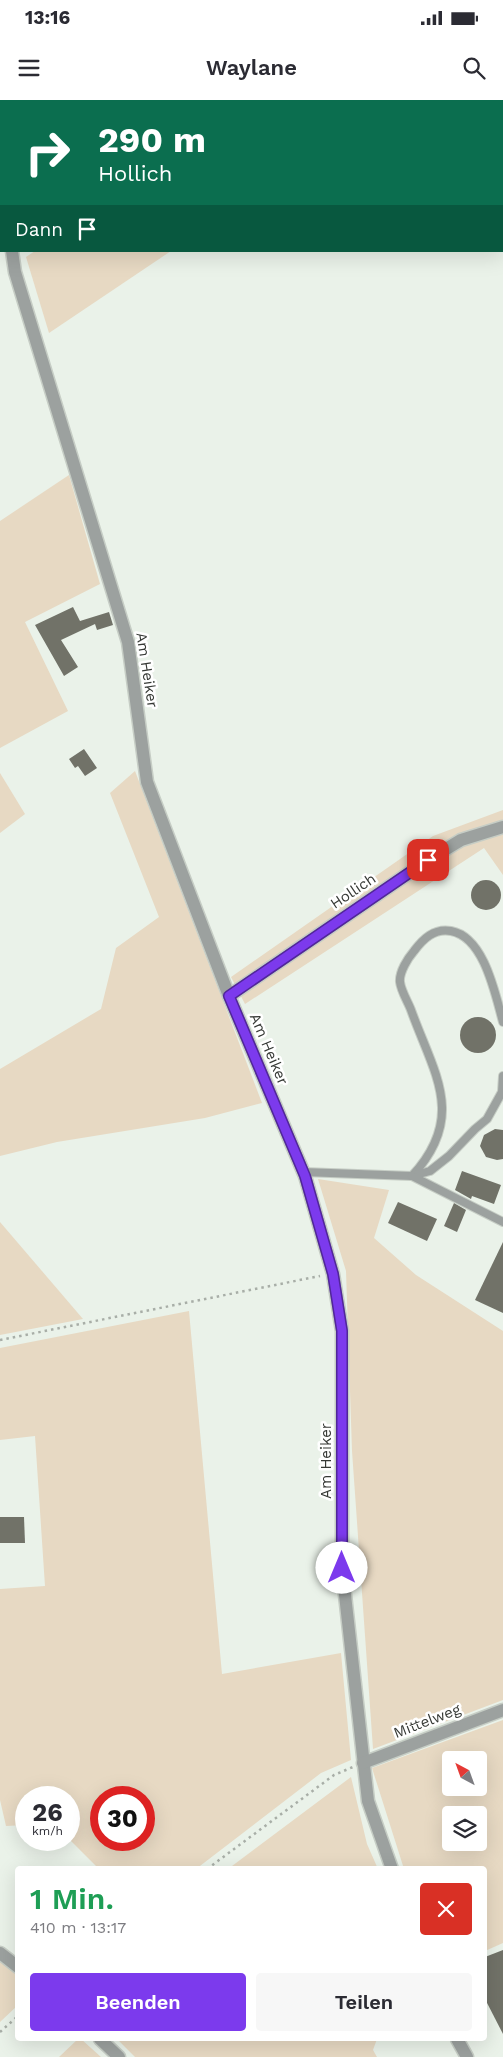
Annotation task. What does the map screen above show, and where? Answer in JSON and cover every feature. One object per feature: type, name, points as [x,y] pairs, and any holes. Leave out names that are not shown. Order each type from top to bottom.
[{"type":"street","name":"Am Heiker","points":[[12,252],[15,272],[128,642],[146,782],[229,996],[303,1172],[333,1274],[342,1331],[342,1568],[368,1802],[391,1866]]},
{"type":"street","name":"Hollich","points":[[229,996],[428,860],[462,840],[503,827]]},
{"type":"street","name":"Mittelweg","points":[[363,1763],[503,1710]]},
{"type":"street","points":[[0,1953],[15,1966]]},
{"type":"street","points":[[102,2041],[119,2057]]},
{"type":"street","points":[[458,2041],[467,2057]]},
{"type":"lane","points":[[412,1176],[426,1157],[437,1137],[443,1114],[436,1072],[400,981],[407,959],[425,937],[444,930],[461,933],[476,945],[487,971],[503,1022]]},
{"type":"lane","points":[[303,1172],[412,1176],[430,1171],[449,1156],[487,1119],[502,1092],[503,1076]]},
{"type":"lane","points":[[412,1176],[503,1222]]},
{"type":"path","points":[[0,1340],[333,1274]]},
{"type":"path","points":[[210,1866],[334,1776],[363,1763]]},
{"type":"path","points":[[0,2032],[15,2019]]},
{"type":"shaded area","points":[[34,252],[170,252],[49,333],[26,257]]},
{"type":"shaded area","points":[[69,475],[100,584],[25,622],[68,711],[0,748],[0,521]]},
{"type":"shaded area","points":[[135,771],[262,1103],[205,1118],[57,1142],[0,1156],[0,1069],[101,1009],[116,948],[159,917],[110,793]]},
{"type":"shaded area","points":[[0,773],[25,814],[0,833]]},
{"type":"shaded area","points":[[503,810],[503,875],[484,848],[245,1004],[231,977],[433,836]]},
{"type":"shaded area","points":[[318,1179],[389,1190],[374,1238],[416,1275],[503,1331],[503,1700],[373,1749],[352,1451],[346,1271]]},
{"type":"shaded area","points":[[0,1222],[83,1319],[0,1335]]},
{"type":"shaded area","points":[[189,1311],[222,1674],[341,1653],[351,1760],[321,1773],[200,1866],[96,1866],[80,1850],[80,1786],[15,1786],[15,1826],[6,1826],[0,1800],[0,1589],[45,1586],[35,1436],[0,1440],[0,1348]]},
{"type":"shaded area","points":[[503,1720],[503,1943],[487,1950],[487,1866],[403,1866],[372,1768]]},
{"type":"shaded area","points":[[351,1777],[367,1844],[377,1866],[232,1866]]},
{"type":"shaded area","points":[[0,1961],[15,1974],[15,2008],[0,2022]]},
{"type":"shaded area","points":[[76,2041],[83,2041],[101,2057],[59,2057]]},
{"type":"shaded area","points":[[119,2041],[376,2041],[373,2050],[377,2057],[135,2057]]},
{"type":"building","points":[[73,607],[80,621],[109,612],[113,625],[97,630],[95,624],[61,640],[78,667],[64,676],[35,625]]},
{"type":"building","points":[[84,749],[97,768],[85,776],[78,766],[75,768],[69,759]]},
{"type":"building","points":[[486,880],[492,881],[500,889],[500,901],[492,909],[486,910],[480,909],[472,901],[471,895],[472,889],[480,881]]},
{"type":"building","points":[[478,1017],[485,1018],[491,1022],[495,1028],[495,1042],[491,1048],[485,1052],[478,1053],[471,1052],[465,1048],[461,1042],[460,1035],[461,1028],[465,1022],[471,1018]]},
{"type":"building","points":[[495,1129],[503,1130],[503,1159],[497,1160],[486,1157],[480,1146],[484,1135]]},
{"type":"building","points":[[462,1171],[501,1185],[494,1204],[472,1196],[471,1199],[455,1190]]},
{"type":"building","points":[[398,1202],[437,1219],[427,1241],[388,1223]]},
{"type":"building","points":[[454,1203],[466,1210],[457,1232],[444,1226]]},
{"type":"building","points":[[503,1242],[503,1313],[475,1300]]},
{"type":"building","points":[[0,1517],[24,1517],[25,1543],[0,1543]]},
{"type":"building","points":[[503,1950],[503,2034],[487,2003],[487,1956]]},
{"type":"route","points":[[342,1568],[342,1331],[333,1274],[305,1176],[229,996],[428,860]]}]
